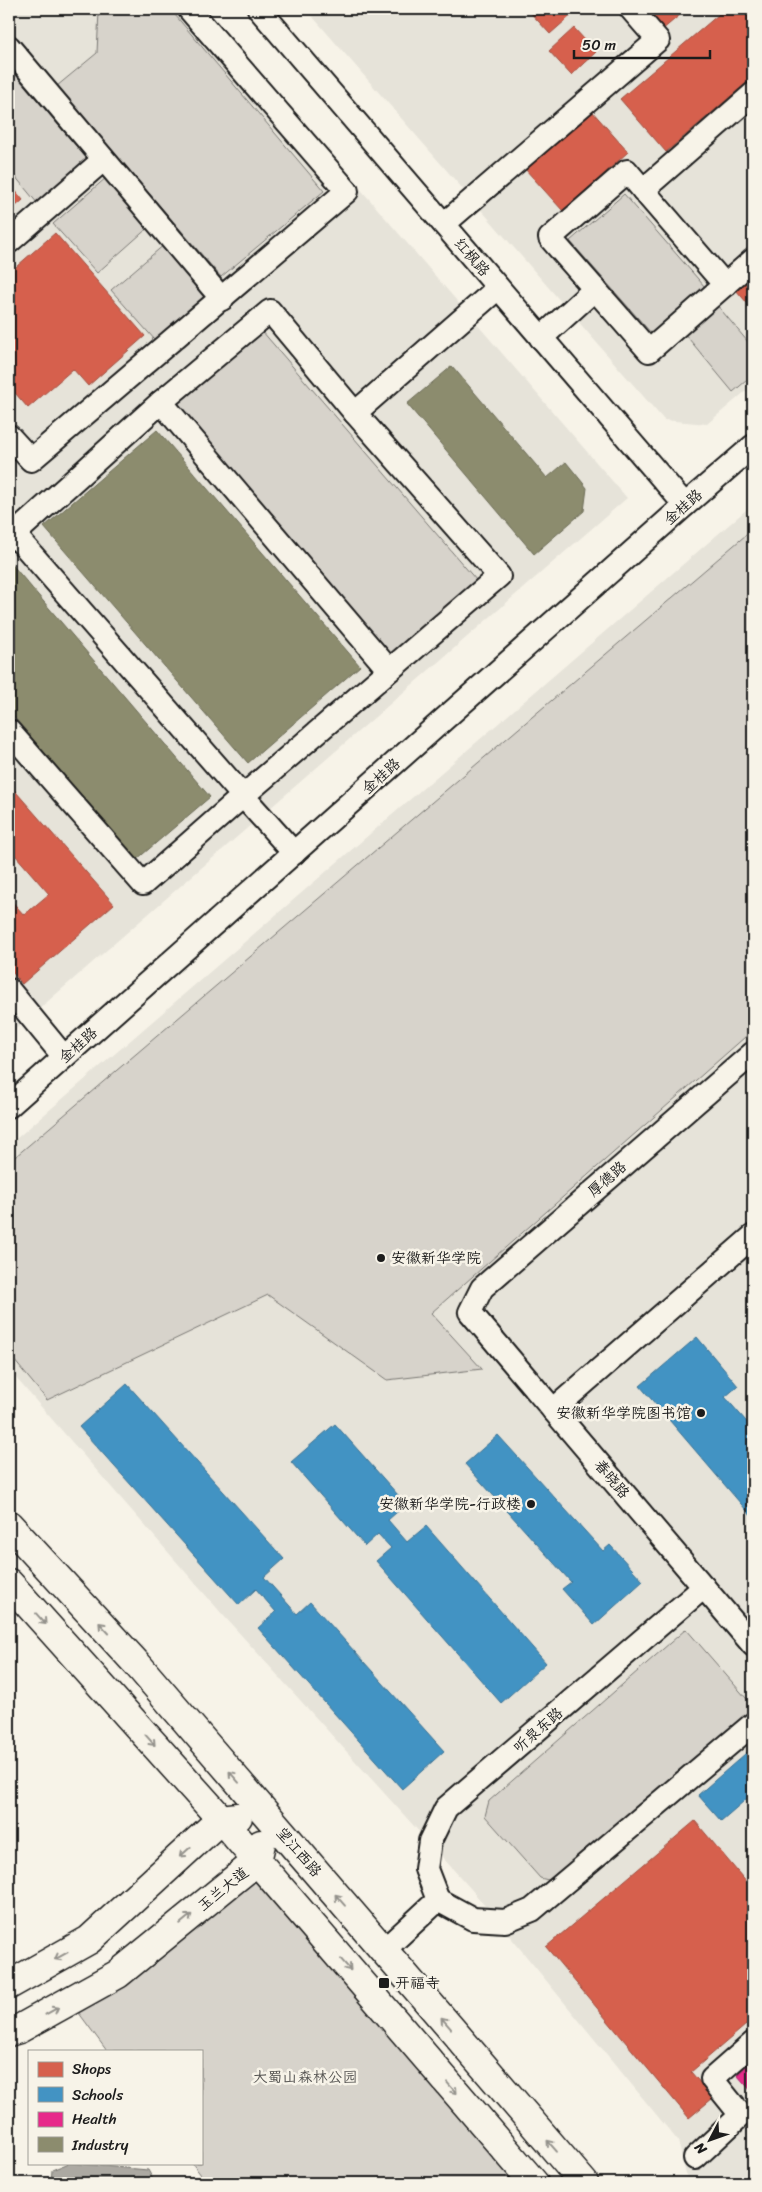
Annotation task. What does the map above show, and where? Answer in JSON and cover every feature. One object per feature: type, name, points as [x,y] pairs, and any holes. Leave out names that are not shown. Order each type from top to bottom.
[{"type":"main road","name":"望江西路","points":[[9,1525],[137,1664],[584,2183]]},
{"type":"main road","points":[[9,1583],[221,1819],[534,2183]]},
{"type":"main road","points":[[9,1985],[89,1940],[221,1819],[267,1815]]},
{"type":"main road","name":"玉兰大道","points":[[12,2026],[118,1974],[257,1862],[267,1815]]},
{"type":"street","points":[[9,436],[31,460],[347,191],[189,9]]},
{"type":"street","name":"红枫路","points":[[259,9],[685,505]]},
{"type":"street","points":[[444,224],[658,40],[631,9]]},
{"type":"street","points":[[9,47],[222,299]]},
{"type":"street","points":[[643,190],[753,94]]},
{"type":"street","points":[[9,242],[103,160]]},
{"type":"street","points":[[725,285],[627,171],[550,238],[649,351],[725,285],[753,260]]},
{"type":"street","points":[[355,413],[498,288]]},
{"type":"street","points":[[541,338],[595,289]]},
{"type":"street","points":[[9,731],[143,884],[243,796],[499,576],[355,413],[270,311],[161,402],[11,536],[243,796],[294,853]]},
{"type":"street","points":[[161,402],[389,670]]},
{"type":"street","name":"金桂路","points":[[9,1106],[753,446]]},
{"type":"street","points":[[9,990],[64,1057]]},
{"type":"street","name":"厚德路","points":[[470,1312],[482,1288],[753,1053]]},
{"type":"street","points":[[553,1410],[753,1236]]},
{"type":"street","name":"春晓路","points":[[470,1312],[753,1645]]},
{"type":"street","name":"听泉东路","points":[[438,1900],[426,1869],[430,1841],[446,1808],[704,1587]]},
{"type":"street","points":[[384,1950],[438,1900],[473,1919],[505,1921],[532,1910],[753,1724]]},
{"type":"street","points":[[695,2158],[741,2115],[712,2079],[753,2043]]},
{"type":"shaded area","points":[[9,9],[205,9],[627,498],[9,1035]]},
{"type":"shaded area","points":[[306,9],[753,9],[753,385],[707,424],[664,420]]},
{"type":"shaded area","name":"安徽新华学院","points":[[753,504],[753,2183],[688,2183],[678,2141],[471,1889],[223,1615],[9,1370],[9,1145]]},
{"type":"shaded area","points":[[67,2164],[80,2164],[148,2170],[155,2183],[51,2183],[52,2170]]},
{"type":"green space","points":[[101,9],[170,9],[324,191],[221,277],[57,86],[97,53],[99,11]]},
{"type":"green space","points":[[9,67],[88,160],[38,204],[9,169]]},
{"type":"green space","points":[[107,177],[150,226],[97,273],[53,224]]},
{"type":"green space","points":[[624,194],[705,287],[652,334],[570,241]]},
{"type":"green space","points":[[165,244],[208,293],[155,340],[111,290]]},
{"type":"green space","points":[[717,305],[753,348],[753,375],[733,392],[684,333]]},
{"type":"green space","points":[[262,331],[477,581],[390,656],[175,406]]},
{"type":"green space","points":[[753,529],[753,1030],[431,1313],[482,1369],[387,1380],[268,1295],[47,1400],[9,1354],[9,1162]]},
{"type":"green space","points":[[686,1629],[753,1706],[753,1712],[556,1882],[540,1878],[485,1816],[489,1801]]},
{"type":"green space","name":"大蜀山森林公园","points":[[257,1861],[534,2183],[207,2183],[193,2164],[202,2164],[202,2050],[106,2050],[70,2001]]},
{"type":"building: Shops","points":[[573,9],[575,12],[550,34],[528,10]]},
{"type":"building: Shops","points":[[643,9],[687,9],[662,30]]},
{"type":"building: Shops","points":[[725,9],[753,9],[753,77],[666,152],[620,99]]},
{"type":"building: Shops","points":[[574,28],[596,52],[571,75],[549,51]]},
{"type":"building: Shops","points":[[591,110],[628,152],[563,211],[525,169]]},
{"type":"building: Shops","points":[[9,183],[23,200],[9,212]]},
{"type":"building: Shops","points":[[55,233],[145,336],[88,386],[73,369],[28,408],[9,386],[9,273]]},
{"type":"building: Shops","points":[[753,276],[753,310],[736,290]]},
{"type":"building: Shops","points":[[9,784],[114,904],[22,984],[9,968],[9,898],[24,915],[49,894],[9,848]]},
{"type":"building: Shops","points":[[695,1821],[753,1890],[753,2019],[691,2072],[713,2098],[689,2118],[546,1947]]},
{"type":"building: Schools","name":"安徽新华学院图书馆","points":[[697,1337],[738,1386],[725,1397],[753,1429],[753,1518],[640,1386]]},
{"type":"building: Schools","points":[[127,1384],[284,1559],[264,1577],[297,1614],[310,1602],[444,1751],[402,1789],[258,1628],[276,1612],[256,1589],[239,1605],[79,1427]]},
{"type":"building: Schools","points":[[335,1424],[406,1504],[388,1520],[407,1542],[426,1526],[546,1663],[501,1703],[376,1561],[391,1548],[378,1534],[365,1546],[291,1462]]},
{"type":"building: Schools","name":"安徽新华学院-行政楼","points":[[498,1435],[603,1551],[610,1545],[643,1581],[594,1625],[562,1589],[571,1582],[465,1464]]},
{"type":"building: Schools","points":[[753,1747],[753,1798],[751,1795],[721,1821],[698,1795]]},
{"type":"building: Health","points":[[753,2060],[753,2093],[737,2075]]},
{"type":"building: Industry","points":[[452,366],[547,478],[566,462],[587,488],[584,511],[534,554],[407,404]]},
{"type":"building: Industry","points":[[157,430],[360,666],[248,763],[44,527]]},
{"type":"building: Industry","points":[[9,561],[210,797],[136,860],[9,711]]},
{"type":"place","name":"安徽新华学院","points":[[381,1258]]},
{"type":"place","name":"安徽新华学院图书馆","points":[[701,1413]]},
{"type":"place","name":"安徽新华学院-行政楼","points":[[531,1504]]},
{"type":"place","name":"开福寺","points":[[384,1983]]}]
